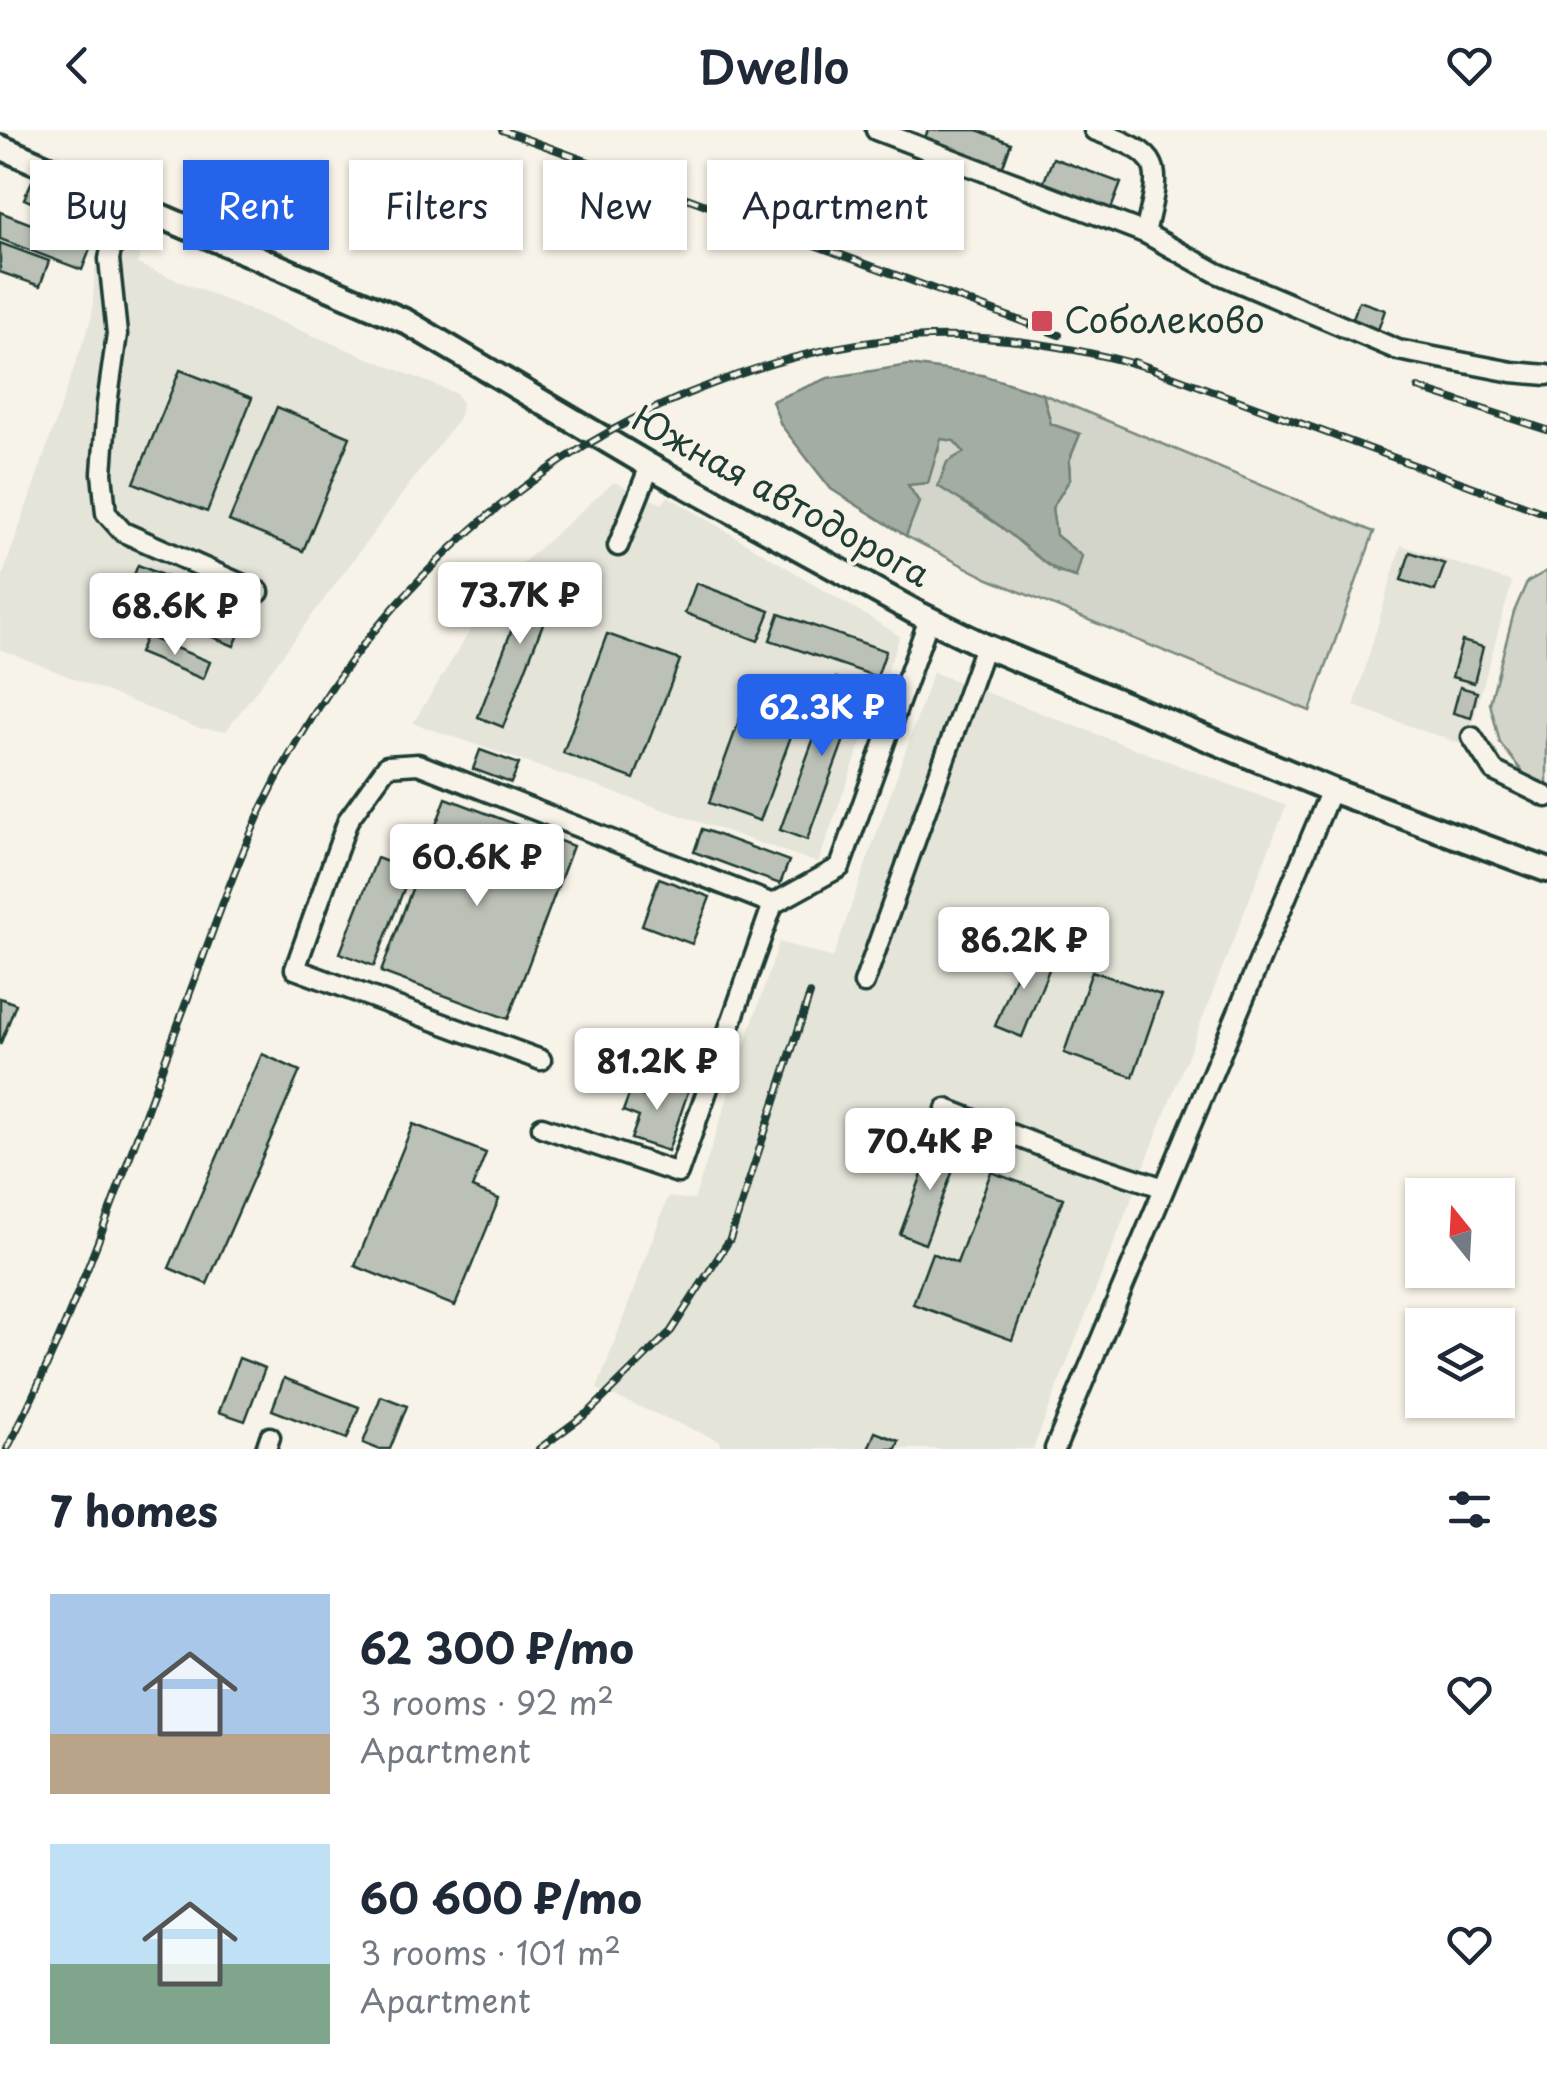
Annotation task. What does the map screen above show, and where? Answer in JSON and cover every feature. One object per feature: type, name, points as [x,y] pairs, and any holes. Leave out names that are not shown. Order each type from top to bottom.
[{"type":"main road","name":"Южная автодорога","points":[[0,147],[31,160]]},
{"type":"main road","name":"Южная автодорога","points":[[163,216],[405,321],[650,466],[985,646],[1331,790],[1547,870]]},
{"type":"street","points":[[876,130],[1145,233],[1217,273],[1398,350],[1493,370],[1547,375]]},
{"type":"street","points":[[1094,130],[1151,158],[1157,176],[1145,233]]},
{"type":"street","points":[[111,250],[117,334],[102,473],[106,513],[122,532],[259,592]]},
{"type":"street","points":[[618,546],[650,466]]},
{"type":"street","points":[[542,1127],[678,1173],[773,904],[840,867],[929,618]]},
{"type":"street","points":[[864,983],[985,646]]},
{"type":"street","points":[[1472,737],[1494,771],[1547,797]]},
{"type":"street","points":[[540,1060],[295,969],[348,820],[386,766],[418,764],[773,904]]},
{"type":"street","points":[[1055,1449],[1331,790]]},
{"type":"street","points":[[946,1109],[1164,1188]]},
{"type":"shaded area","points":[[103,250],[127,250],[140,255],[137,264],[457,394],[462,404],[459,418],[226,731],[198,728],[0,649],[0,583],[92,316],[95,269]]},
{"type":"shaded area","points":[[909,365],[982,375],[1043,394],[1051,424],[1080,434],[1069,461],[1070,479],[1052,508],[1056,535],[1082,556],[1076,577],[1047,564],[997,524],[938,486],[947,462],[964,452],[954,441],[941,439],[928,483],[908,485],[919,502],[906,536],[831,489],[781,425],[772,401],[828,378]]},
{"type":"shaded area","points":[[1043,394],[1374,532],[1310,711],[989,579],[906,536],[919,502],[907,484],[938,452],[941,438],[954,441],[964,452],[939,486],[1003,528],[1057,572],[1076,577],[1056,535],[1052,508],[1070,479],[1069,461],[1080,434],[1051,424]]},
{"type":"shaded area","points":[[614,482],[662,504],[668,496],[900,636],[818,863],[413,723],[499,584]]},
{"type":"shaded area","points":[[1401,545],[1512,582],[1466,746],[1354,706]]},
{"type":"shaded area","points":[[1547,571],[1547,784],[1525,775],[1500,743],[1490,703],[1514,612],[1527,582]]},
{"type":"shaded area","points":[[933,672],[1286,806],[1033,1449],[720,1449],[720,1441],[597,1389],[668,1197],[694,1200],[779,942],[833,958]]},
{"type":"building","points":[[928,130],[977,130],[1011,143],[1002,169],[924,140]]},
{"type":"building","name":"Соболеково","points":[[1053,158],[1121,183],[1111,209],[1043,184]]},
{"type":"building","points":[[0,212],[30,224],[30,250],[90,250],[82,270],[0,239]]},
{"type":"building","points":[[0,243],[49,261],[40,286],[0,272]]},
{"type":"building","points":[[1359,301],[1385,310],[1378,330],[1352,321]]},
{"type":"building","points":[[180,370],[252,398],[207,512],[134,483]]},
{"type":"building","points":[[277,407],[350,437],[303,551],[229,521]]},
{"type":"building","points":[[1410,552],[1445,564],[1435,591],[1401,580]]},
{"type":"building","points":[[138,565],[249,611],[234,646],[124,600]]},
{"type":"building","points":[[536,567],[561,577],[503,727],[478,717]]},
{"type":"building","points":[[696,583],[770,611],[758,641],[685,613]]},
{"type":"building","points":[[779,614],[886,651],[877,677],[770,640]]},
{"type":"building","points":[[607,634],[680,660],[634,779],[563,753]]},
{"type":"building","points":[[146,636],[210,662],[203,679],[139,653]]},
{"type":"building","points":[[1462,641],[1483,647],[1474,683],[1452,677]]},
{"type":"building","points":[[836,678],[863,688],[807,840],[780,830]]},
{"type":"building","points":[[1460,687],[1477,692],[1471,718],[1453,713]]},
{"type":"building","points":[[751,688],[802,706],[760,821],[709,803]]},
{"type":"building","points":[[480,750],[519,764],[511,783],[473,769]]},
{"type":"building","points":[[446,798],[573,846],[508,1019],[381,972]]},
{"type":"building","points":[[702,829],[789,861],[780,884],[694,852]]},
{"type":"building","points":[[377,858],[411,871],[374,966],[340,953]]},
{"type":"building","points":[[659,878],[710,897],[692,944],[642,925]]},
{"type":"building","points":[[1027,947],[1054,957],[1022,1037],[995,1026]]},
{"type":"building","points":[[1092,971],[1161,995],[1133,1077],[1064,1053]]},
{"type":"building","points":[[0,998],[16,1004],[0,1045]]},
{"type":"building","points":[[262,1054],[300,1071],[207,1284],[169,1268]]},
{"type":"building","points":[[652,1077],[689,1089],[668,1151],[631,1139],[639,1117],[623,1111],[630,1092],[645,1097]]},
{"type":"building","points":[[413,1124],[486,1153],[472,1188],[499,1199],[455,1306],[355,1266]]},
{"type":"building","points":[[934,1142],[960,1152],[925,1244],[900,1234]]},
{"type":"building","points":[[991,1172],[1063,1198],[1012,1340],[913,1304],[932,1253],[957,1263]]},
{"type":"building","points":[[239,1358],[265,1368],[245,1421],[219,1412]]},
{"type":"building","points":[[284,1378],[359,1407],[347,1439],[272,1410]]},
{"type":"building","points":[[381,1396],[407,1406],[390,1449],[363,1443]]},
{"type":"building","points":[[875,1432],[899,1441],[896,1449],[868,1449]]},
{"type":"railway","points":[[502,130],[1059,335]]},
{"type":"railway","points":[[7,1449],[85,1274],[224,899],[275,782],[311,719],[352,660],[397,604],[447,552],[501,505],[560,462],[622,425],[687,394],[803,355],[914,338],[969,337],[1026,342],[1146,367]]},
{"type":"railway","points":[[1134,362],[1547,514]]},
{"type":"railway","points":[[1418,388],[1547,430]]},
{"type":"railway","points":[[539,1449],[590,1411],[671,1331],[730,1239],[810,994]]},
{"type":"place","name":"Соболеково","points":[[1042,321]]}]
